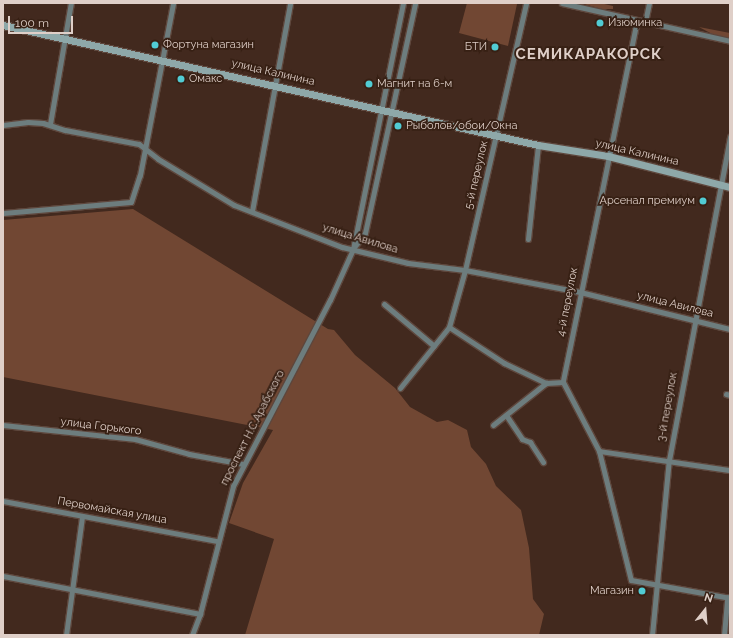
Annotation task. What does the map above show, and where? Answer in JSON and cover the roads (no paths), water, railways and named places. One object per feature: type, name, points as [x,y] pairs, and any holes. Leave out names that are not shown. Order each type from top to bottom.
[{"type":"main road","name":"улица Калинина","points":[[3,25],[392,111],[538,145],[608,156],[730,187]]},
{"type":"street","points":[[50,124],[71,3]]},
{"type":"street","points":[[3,214],[131,202],[146,147],[174,3]]},
{"type":"street","points":[[252,211],[290,3]]},
{"type":"street","points":[[353,249],[380,109],[403,3]]},
{"type":"street","points":[[353,249],[365,233],[415,3]]},
{"type":"street","name":"5-й переулок","points":[[400,388],[448,327],[465,270],[526,3]]},
{"type":"street","points":[[562,3],[730,41]]},
{"type":"street","points":[[645,22],[649,3]]},
{"type":"street","name":"4-й переулок","points":[[563,382],[580,292],[637,20]]},
{"type":"street","name":"улица Авилова","points":[[3,125],[28,122],[50,124],[65,130],[134,143],[146,147],[158,159],[212,193],[329,242],[353,249],[408,264],[465,270],[580,292],[695,319],[730,329]]},
{"type":"street","name":"3-й переулок","points":[[652,635],[669,460],[730,137]]},
{"type":"street","points":[[528,239],[538,145]]},
{"type":"street","name":"проспект Н.С.Арабского","points":[[192,635],[200,614],[217,541],[233,486],[243,464],[317,326],[353,249]]},
{"type":"street","points":[[384,304],[434,346]]},
{"type":"street","points":[[448,327],[504,363],[546,383],[563,382],[599,451],[630,580],[656,583],[729,598],[724,635]]},
{"type":"street","points":[[493,425],[546,383]]},
{"type":"street","points":[[506,415],[522,438],[530,442],[543,462]]},
{"type":"street","name":"улица Горького","points":[[3,425],[135,439],[188,454],[243,464]]},
{"type":"street","points":[[599,451],[730,470]]},
{"type":"street","name":"Первомайская улица","points":[[3,501],[217,541]]},
{"type":"street","points":[[66,635],[70,590],[82,516]]},
{"type":"street","points":[[3,576],[200,614]]},
{"type":"place","name":"Изюминка","points":[[600,23]]},
{"type":"place","name":"Фортуна магазин","points":[[155,45]]},
{"type":"place","name":"БТИ","points":[[495,47]]},
{"type":"place","name":"Омакс","points":[[181,79]]},
{"type":"place","name":"Магнит на 6-м","points":[[369,84]]},
{"type":"place","name":"Рыболов/обои/Окна","points":[[398,126]]},
{"type":"place","name":"Арсенал премиум","points":[[703,201]]},
{"type":"place","name":"Магазин","points":[[642,591]]},
{"type":"district","name":"СЕМИКАРАКОРСК","points":[[589,55]]}]
